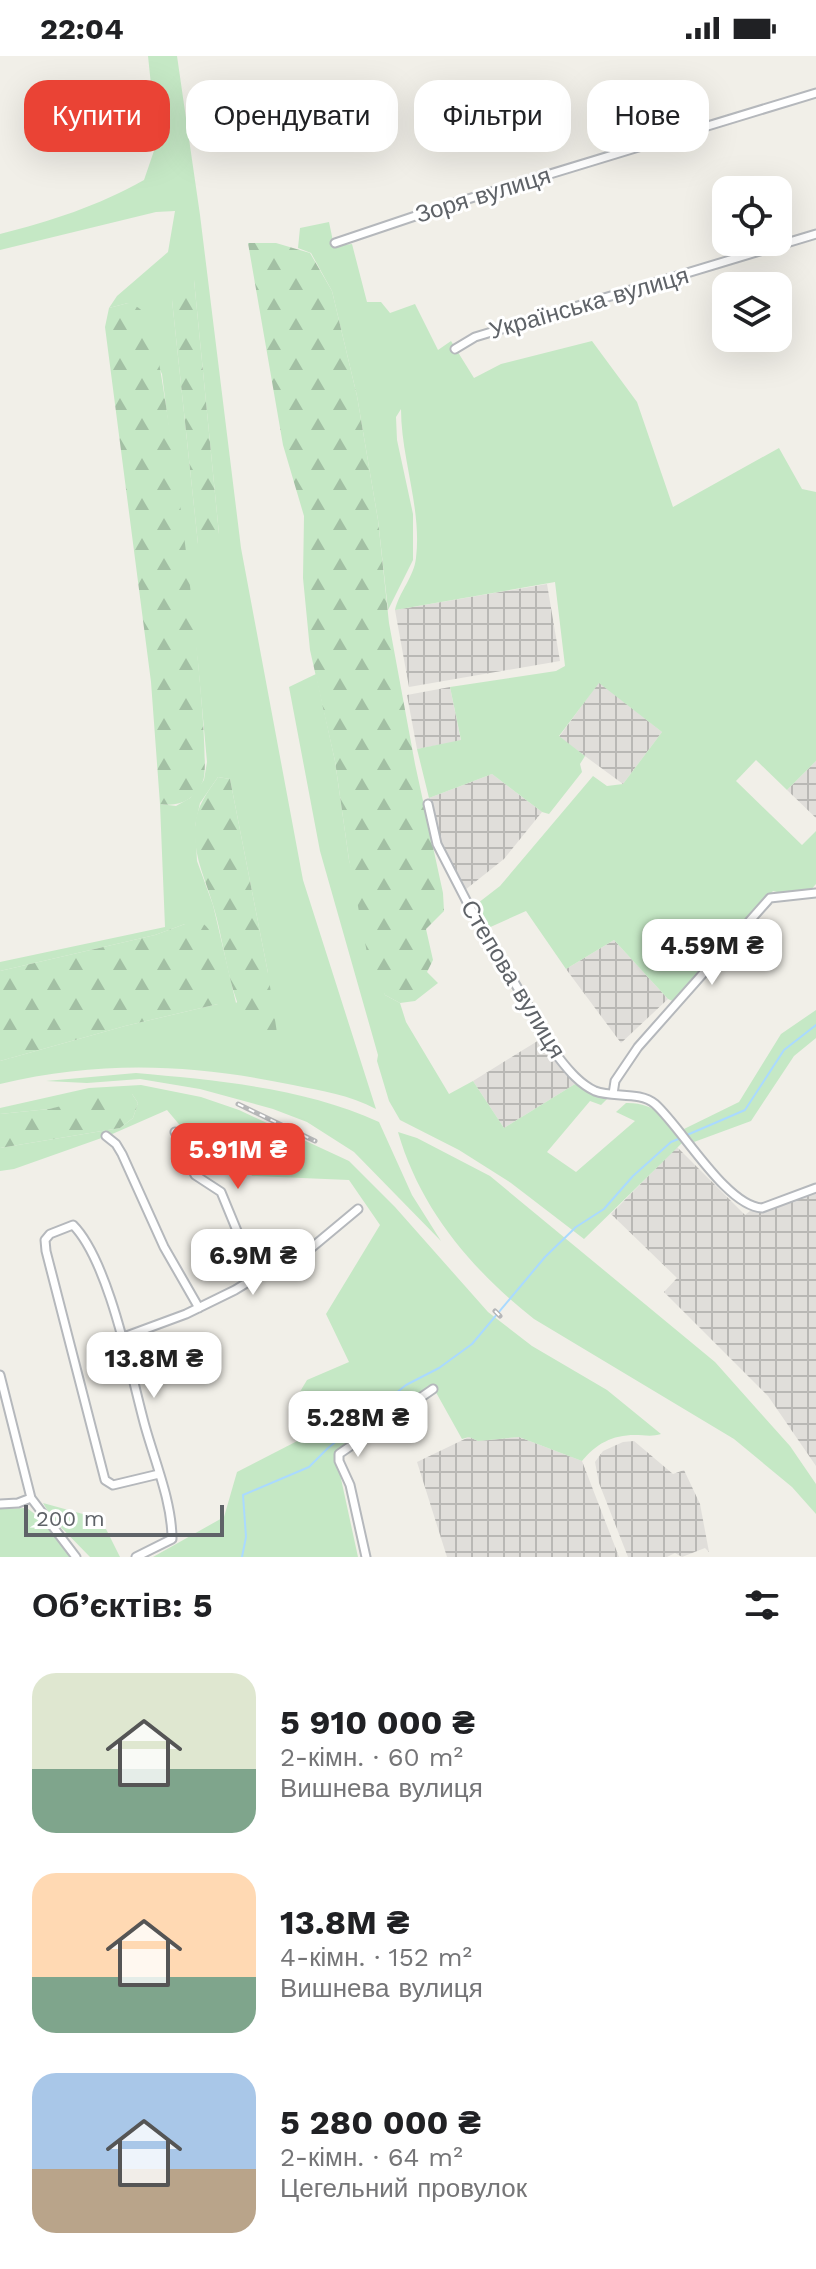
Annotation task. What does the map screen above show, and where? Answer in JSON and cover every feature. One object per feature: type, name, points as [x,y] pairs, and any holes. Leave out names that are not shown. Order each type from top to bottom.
[{"type":"street","name":"Зоря вулиця","points":[[335,243],[445,206],[816,93]]},
{"type":"street","name":"Українська вулиця","points":[[455,349],[475,337],[816,234]]},
{"type":"street","name":"Степова вулиця","points":[[428,804],[437,844],[468,904],[572,1075],[595,1091],[650,1100],[672,1120],[689,1146],[744,1202],[762,1208],[816,1188]]},
{"type":"street","points":[[613,1094],[615,1081],[638,1047],[770,898],[816,893]]},
{"type":"street","points":[[175,1132],[195,1175],[221,1192],[256,1277]]},
{"type":"street","points":[[106,1136],[122,1154],[164,1247],[199,1308]]},
{"type":"street","points":[[121,1338],[199,1308],[316,1245],[358,1209]]},
{"type":"street","points":[[136,1557],[172,1539],[159,1474],[107,1288],[73,1225],[47,1235],[45,1244],[105,1480],[115,1485],[159,1474]]},
{"type":"street","points":[[0,1375],[31,1498],[76,1557]]},
{"type":"street","points":[[366,1557],[351,1490],[339,1454],[433,1389]]},
{"type":"street","points":[[0,1504],[18,1503],[31,1498]]},
{"type":"shaded area","points":[[547,584],[560,661],[409,687],[395,610]]},
{"type":"shaded area","points":[[599,682],[662,732],[623,784],[559,737]]},
{"type":"shaded area","points":[[450,687],[461,741],[417,749],[407,695]]},
{"type":"shaded area","points":[[816,761],[816,818],[787,790]]},
{"type":"shaded area","points":[[492,774],[542,812],[504,859],[465,890],[439,843],[429,798]]},
{"type":"shaded area","points":[[614,940],[668,999],[621,1043],[566,969]]},
{"type":"shaded area","points":[[544,1037],[575,1084],[504,1128],[473,1081]]},
{"type":"shaded area","points":[[677,1147],[745,1215],[750,1211],[763,1212],[816,1191],[816,1466],[768,1396],[664,1292],[677,1278],[611,1214]]},
{"type":"shaded area","points":[[469,1437],[478,1441],[519,1437],[582,1461],[619,1557],[447,1557],[417,1462]]},
{"type":"shaded area","points":[[634,1441],[673,1474],[684,1470],[700,1504],[709,1552],[705,1548],[682,1557],[675,1553],[667,1557],[628,1557],[599,1483],[595,1462],[603,1451],[623,1442]]},
{"type":"green space","points":[[148,56],[177,56],[186,118],[186,152],[191,152],[200,215],[241,548],[303,880],[376,1109],[315,1089],[183,1069],[111,1068],[38,1076],[0,1084],[0,1061],[218,1004],[185,924],[155,935],[0,971],[0,962],[165,927],[160,804],[176,806],[190,798],[204,780],[207,762],[198,663],[162,374],[128,303],[109,308],[117,296],[168,252],[175,211],[156,212],[0,250],[0,234],[74,212],[144,180],[154,152],[170,152],[170,80],[151,80]],"holes":[[[194,280],[219,534],[198,544],[172,300]],[[218,777],[230,779],[268,973],[236,1003],[213,905],[197,861],[195,826],[200,803]]]},
{"type":"green space","points":[[329,222],[334,246],[352,244],[367,302],[381,302],[390,313],[415,304],[438,350],[451,341],[474,378],[501,364],[592,341],[637,402],[673,507],[779,448],[802,489],[816,492],[816,761],[787,790],[756,760],[736,781],[802,845],[816,831],[816,884],[809,892],[773,891],[675,1002],[668,999],[614,940],[566,969],[526,911],[486,929],[475,912],[478,903],[500,886],[593,776],[607,786],[623,784],[662,732],[599,683],[559,736],[585,756],[580,764],[582,772],[549,814],[492,774],[429,798],[417,749],[461,740],[450,687],[556,671],[565,666],[555,582],[395,610],[415,565],[417,540],[401,409],[396,417],[397,440],[413,514],[413,560],[388,610],[378,520],[357,396],[332,291],[311,253],[298,248],[300,228]]},
{"type":"green space","points":[[248,243],[276,243],[310,253],[332,291],[357,396],[378,520],[389,623],[443,893],[444,911],[426,929],[433,960],[427,972],[438,983],[415,1001],[400,1003],[385,995],[368,958],[349,860],[335,761],[310,650],[303,578],[304,516],[283,445]]},
{"type":"green space","points":[[189,276],[194,280],[219,534],[219,547],[210,554],[202,552],[198,544],[172,300],[174,284],[179,278]]},
{"type":"green space","points":[[128,303],[148,318],[157,352],[187,557],[202,704],[203,781],[186,801],[174,804],[160,804],[151,682],[105,327],[109,308]]},
{"type":"green space","points":[[316,674],[335,761],[349,860],[385,995],[400,1003],[406,1022],[449,1094],[473,1081],[504,1128],[575,1084],[608,1098],[601,1105],[590,1101],[547,1152],[576,1172],[635,1121],[616,1112],[626,1103],[645,1105],[660,1114],[682,1143],[584,1239],[511,1183],[459,1150],[400,1120],[389,1101],[320,851],[289,687]]},
{"type":"green space","points":[[218,777],[230,779],[277,1033],[247,1024],[240,1010],[198,857],[195,837],[197,813]]},
{"type":"green space","points":[[201,922],[208,929],[216,948],[218,1004],[0,1061],[0,971]]},
{"type":"green space","points":[[816,1010],[816,1038],[794,1056],[751,1121],[694,1142],[684,1129],[739,1102],[781,1034]]},
{"type":"green space","points":[[136,1073],[291,1093],[351,1110],[379,1122],[412,1195],[441,1241],[354,1152],[307,1122],[273,1109],[200,1089],[140,1079],[87,1083],[46,1081]]},
{"type":"green space","points":[[141,1085],[201,1097],[239,1110],[349,1161],[395,1207],[488,1312],[532,1346],[607,1390],[661,1434],[627,1435],[612,1439],[599,1445],[582,1461],[519,1437],[478,1441],[469,1437],[462,1439],[433,1387],[335,1451],[358,1557],[153,1557],[224,1517],[237,1472],[307,1436],[292,1405],[307,1380],[349,1362],[326,1314],[380,1225],[349,1180],[252,1176],[225,1129],[183,1129],[167,1110],[110,1135],[14,1169],[0,1171],[0,1148],[120,1128],[133,1118],[138,1103],[132,1094],[49,1109],[0,1114],[0,1108],[89,1088]]},
{"type":"green space","points":[[118,1092],[132,1094],[138,1103],[133,1118],[120,1128],[0,1148],[0,1114],[49,1109]]},
{"type":"green space","points":[[398,1132],[417,1138],[490,1176],[715,1362],[790,1446],[816,1484],[816,1514],[792,1487],[734,1439],[534,1319],[511,1300],[470,1259],[434,1212],[420,1187]]},
{"type":"green space","points":[[43,1503],[101,1519],[120,1557],[90,1557],[52,1518]]},
{"type":"green space","points":[[27,1508],[45,1522],[77,1557],[0,1557],[0,1509]]},
{"type":"waterway","points":[[687,1135],[745,1110],[784,1050],[816,1025]]},
{"type":"waterway","points":[[242,1557],[246,1537],[243,1495],[309,1467],[406,1385],[439,1368],[472,1344],[545,1257],[576,1227],[604,1209],[633,1176],[671,1142],[681,1138]]},
{"type":"railway","points":[[238,1104],[315,1141]]},
{"type":"railway","points":[[495,1311],[500,1316]]}]
